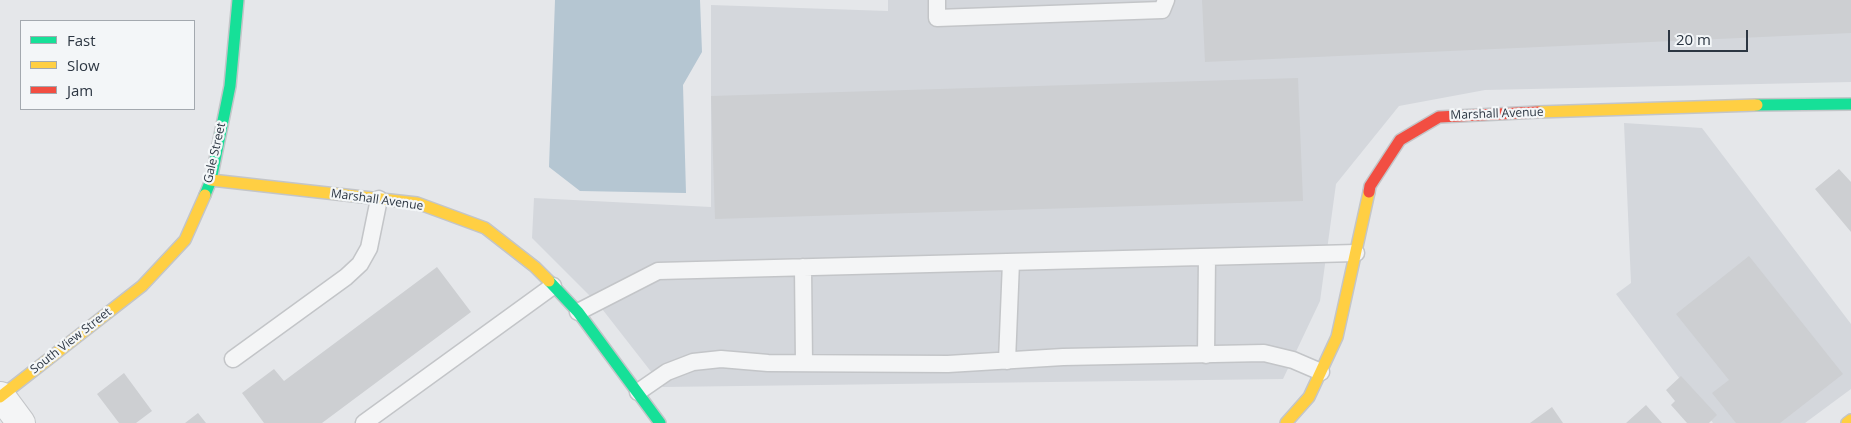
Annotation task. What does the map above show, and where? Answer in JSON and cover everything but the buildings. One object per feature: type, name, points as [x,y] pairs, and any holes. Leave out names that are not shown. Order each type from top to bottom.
[{"type":"street","name":"Gale Street","points":[[142,286],[185,240],[211,180],[230,86],[238,0]]},
{"type":"street","name":"Marshall Avenue","points":[[1286,423],[1309,397],[1337,337],[1370,186],[1400,140],[1438,116],[1654,107],[1851,104]]},
{"type":"street","name":"Marshall Avenue","points":[[211,180],[417,203],[486,228],[535,267],[578,312],[660,423]]},
{"type":"street","name":"South View Street","points":[[0,396],[142,286]]},
{"type":"street","points":[[0,396],[20,423]]},
{"type":"street","points":[[1847,423],[1851,420]]},
{"type":"lane","points":[[937,0],[937,18],[1077,7],[1162,10],[1166,0]]},
{"type":"lane","points":[[233,359],[346,277],[360,264],[369,248],[379,199]]},
{"type":"lane","points":[[578,312],[658,271],[1356,253]]},
{"type":"lane","points":[[1206,355],[1207,257]]},
{"type":"lane","points":[[1007,361],[1011,262]]},
{"type":"lane","points":[[802,267],[804,363]]},
{"type":"lane","points":[[364,423],[553,286]]},
{"type":"lane","points":[[638,392],[667,372],[693,362],[721,360],[804,363],[948,364],[1063,357],[1264,353],[1293,360],[1321,372]]},
{"type":"shaded area","points":[[888,0],[1851,0],[1851,82],[1485,90],[1399,106],[1336,184],[1320,301],[1283,379],[663,387],[599,305],[532,238],[534,198],[711,207],[711,5],[888,11]]},
{"type":"shaded area","points":[[1624,123],[1702,128],[1851,324],[1851,389],[1805,423],[1713,423],[1616,294],[1631,283]]},
{"type":"water","points":[[555,0],[700,0],[702,52],[683,85],[686,193],[580,191],[549,167]]},
{"type":"traffic: fast","points":[[205,195],[211,180],[230,86],[238,0]]},
{"type":"traffic: fast","points":[[1757,105],[1851,104]]},
{"type":"traffic: fast","points":[[549,281],[578,312],[660,423]]},
{"type":"traffic: slow","points":[[1538,112],[1757,105]]},
{"type":"traffic: slow","points":[[211,180],[417,203],[485,228],[535,267],[549,281]]},
{"type":"traffic: slow","points":[[1286,423],[1309,397],[1337,337],[1369,192]]},
{"type":"traffic: slow","points":[[0,397],[142,286],[185,240],[205,195]]},
{"type":"traffic: slow","points":[[1847,423],[1851,420]]},
{"type":"traffic: jam","points":[[1369,192],[1370,186],[1400,140],[1439,117],[1538,112]]}]
